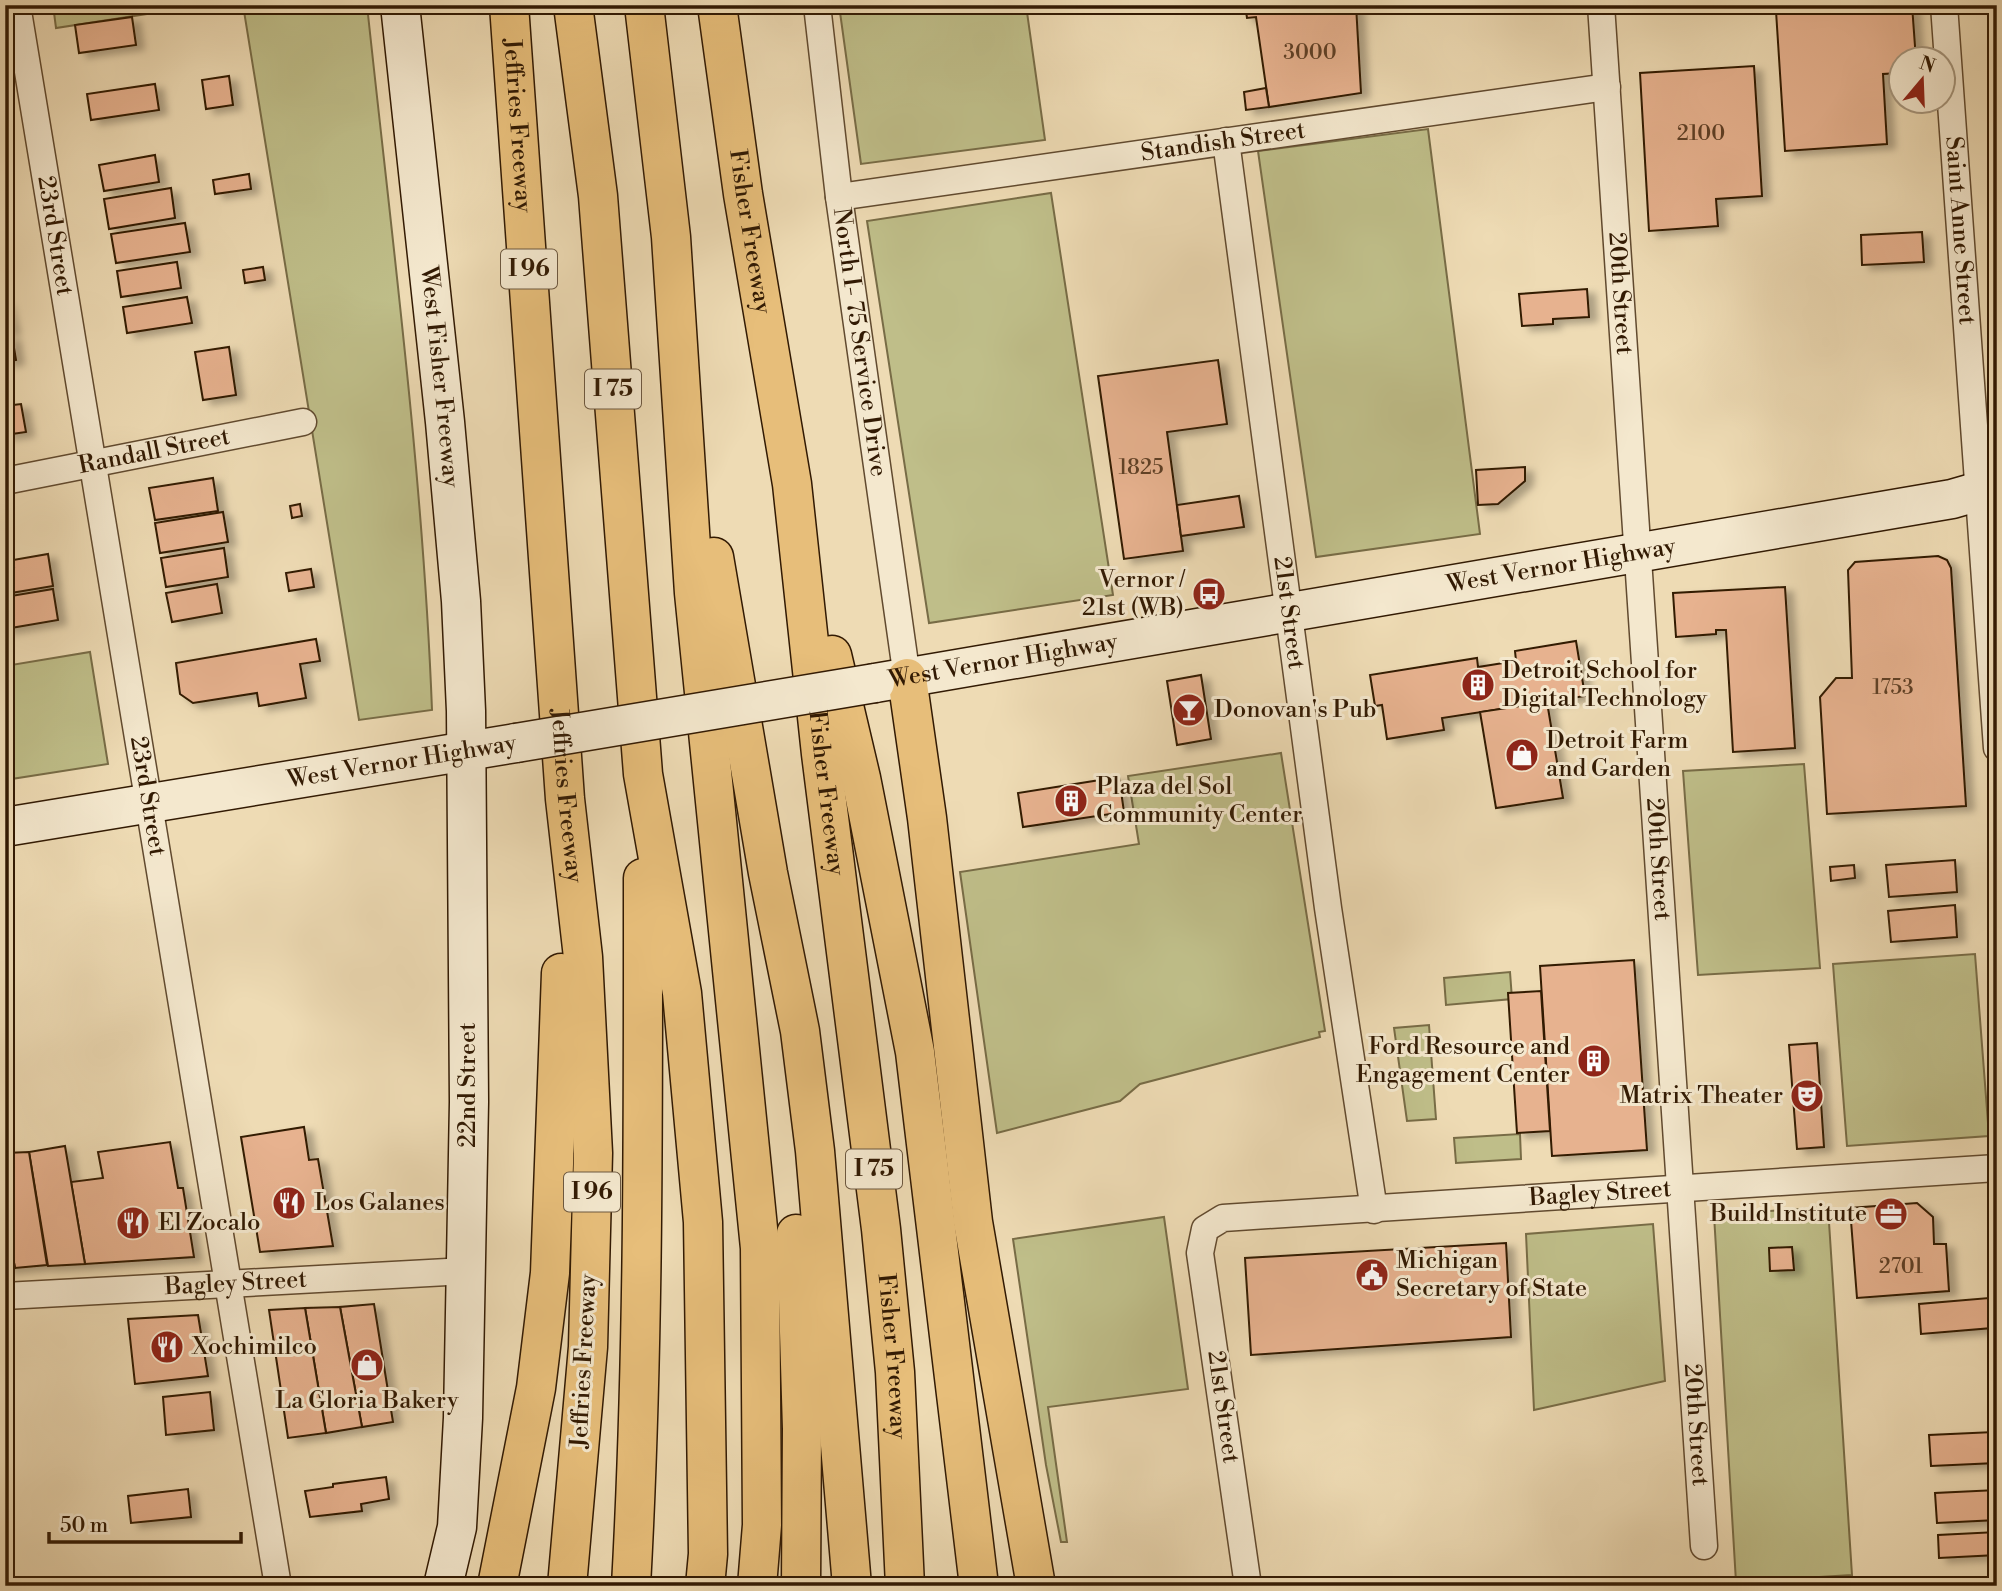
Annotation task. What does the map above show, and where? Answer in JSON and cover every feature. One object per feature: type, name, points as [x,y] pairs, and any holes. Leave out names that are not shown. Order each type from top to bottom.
[{"type":"highway","name":"Jeffries Freeway","points":[[509,5],[565,799],[583,957],[593,1153],[588,1348],[567,1586]]},
{"type":"highway","name":"I 75","points":[[573,5],[598,196],[643,774],[682,993],[702,1222],[708,1554],[705,1586]]},
{"type":"highway","points":[[644,5],[681,351],[694,593],[760,1248],[762,1512],[757,1586]]},
{"type":"highway","name":"Fisher Freeway","points":[[717,5],[743,194],[792,484],[821,754],[882,1242],[895,1372],[905,1586]]},
{"type":"highway","points":[[681,351],[768,873],[800,1031],[815,1151],[851,1581]]},
{"type":"highway","points":[[792,484],[862,778],[915,1052],[979,1586]]},
{"type":"highway","points":[[891,680],[927,818],[973,1222],[1036,1586]]},
{"type":"highway","points":[[631,1586],[640,1425],[643,1251],[643,774]]},
{"type":"highway","points":[[497,1586],[536,1388],[550,1273],[565,799]]},
{"type":"highway","points":[[768,873],[798,1271],[802,1429],[801,1585]]},
{"type":"highway","points":[[1026,1586],[1027,1546]]},
{"type":"street","name":"23rd Street","points":[[17,5],[278,1586]]},
{"type":"street","name":"West Fisher Freeway","points":[[400,5],[461,601],[467,752]]},
{"type":"street","name":"North I- 75 Service Drive","points":[[817,5],[891,680]]},
{"type":"street","name":"20th Street","points":[[1601,5],[1704,1546]]},
{"type":"street","name":"Saint Anne Street","points":[[1944,5],[1958,227],[1989,489],[1997,748]]},
{"type":"street","name":"Standish Street","points":[[839,197],[1606,87]]},
{"type":"street","name":"21st Street","points":[[1226,141],[1328,908],[1374,1210]]},
{"type":"street","name":"Randall Street","points":[[5,481],[303,422]]},
{"type":"street","name":"West Vernor Highway","points":[[5,827],[151,805],[1289,613],[1989,489]]},
{"type":"street","name":"22nd Street","points":[[443,1586],[457,1527],[463,1418],[466,1271],[467,752]]},
{"type":"street","name":"Bagley Street","points":[[1205,1229],[1223,1218],[1997,1168]]},
{"type":"street","name":"21st Street","points":[[1205,1229],[1200,1253],[1248,1586]]},
{"type":"street","name":"Bagley Street","points":[[5,1296],[466,1271]]},
{"type":"shaded area","points":[[53,5],[205,5],[56,28]]},
{"type":"shaded area","points":[[243,5],[367,5],[414,446],[432,710],[359,720]]},
{"type":"shaded area","points":[[839,5],[1026,5],[1045,140],[861,164]]},
{"type":"shaded area","points":[[1428,129],[1480,534],[1316,557],[1258,151]]},
{"type":"shaded area","points":[[1051,193],[1113,595],[929,623],[867,221]]},
{"type":"shaded area","points":[[90,652],[108,764],[5,780],[5,666]]},
{"type":"shaded area","points":[[1281,753],[1325,1031],[1319,1032],[1320,1037],[1140,1084],[1120,1101],[997,1133],[960,872],[1139,844],[1128,776]]},
{"type":"shaded area","points":[[1804,764],[1820,968],[1698,975],[1683,771]]},
{"type":"shaded area","points":[[1975,954],[1989,1136],[1847,1146],[1833,964]]},
{"type":"shaded area","points":[[1510,972],[1512,999],[1446,1005],[1444,978]]},
{"type":"shaded area","points":[[1429,1025],[1436,1119],[1407,1121],[1394,1028]]},
{"type":"shaded area","points":[[1520,1134],[1521,1159],[1456,1163],[1454,1138]]},
{"type":"shaded area","points":[[1828,1207],[1852,1575],[1736,1582],[1714,1215]]},
{"type":"shaded area","points":[[1164,1217],[1188,1389],[1048,1407],[1067,1542],[1061,1542],[1046,1465],[1013,1239]]},
{"type":"shaded area","points":[[1653,1224],[1665,1381],[1534,1410],[1526,1234]]},
{"type":"building","points":[[1245,5],[1356,5],[1361,93],[1269,107],[1256,17],[1247,18]]},
{"type":"building","points":[[1912,5],[1915,46],[1886,46],[1886,74],[1883,74],[1887,144],[1785,151],[1776,11]]},
{"type":"building","points":[[132,17],[136,45],[79,53],[75,25]]},
{"type":"building","points":[[1754,66],[1762,196],[1716,199],[1718,226],[1649,231],[1640,73]]},
{"type":"building","points":[[229,76],[233,105],[206,109],[202,80]]},
{"type":"building","points":[[155,84],[159,110],[91,120],[87,94]]},
{"type":"building","points":[[1266,88],[1269,107],[1246,110],[1244,92]]},
{"type":"building","points":[[155,155],[159,182],[104,191],[99,165]]},
{"type":"building","points":[[249,174],[251,189],[215,194],[213,180]]},
{"type":"building","points":[[171,188],[175,218],[109,229],[104,199]]},
{"type":"building","points":[[185,223],[190,252],[116,263],[111,234]]},
{"type":"building","points":[[1922,232],[1924,262],[1862,265],[1861,235]]},
{"type":"building","points":[[177,262],[181,288],[121,297],[117,271]]},
{"type":"building","points":[[263,267],[265,280],[245,283],[243,270]]},
{"type":"building","points":[[1587,289],[1589,317],[1553,319],[1553,324],[1522,326],[1519,294]]},
{"type":"building","points":[[187,297],[192,323],[127,333],[123,307]]},
{"type":"building","points":[[5,300],[12,330],[5,331]]},
{"type":"building","points":[[12,336],[16,360],[5,362],[5,337]]},
{"type":"building","points":[[229,347],[236,395],[203,400],[195,352]]},
{"type":"building","points":[[1218,360],[1227,424],[1167,432],[1183,551],[1124,559],[1098,376]]},
{"type":"building","points":[[21,404],[26,432],[5,435],[5,406]]},
{"type":"building","points":[[1525,467],[1525,481],[1498,504],[1478,505],[1476,470]]},
{"type":"building","points":[[213,478],[218,511],[155,520],[149,488]]},
{"type":"building","points":[[1239,496],[1244,527],[1181,536],[1177,505]]},
{"type":"building","points":[[300,504],[302,516],[292,518],[290,506]]},
{"type":"building","points":[[223,512],[228,542],[160,553],[155,523]]},
{"type":"building","points":[[224,548],[228,577],[166,587],[161,558]]},
{"type":"building","points":[[48,554],[53,586],[5,594],[5,568],[14,567],[13,560]]},
{"type":"building","points":[[1938,556],[1947,560],[1951,568],[1966,806],[1827,814],[1820,697],[1836,678],[1852,678],[1848,570],[1855,562]]},
{"type":"building","points":[[311,569],[314,587],[289,591],[286,573]]},
{"type":"building","points":[[217,584],[222,613],[172,622],[166,593]]},
{"type":"building","points":[[1785,587],[1795,748],[1733,752],[1726,630],[1716,630],[1716,634],[1676,637],[1673,593]]},
{"type":"building","points":[[53,589],[58,620],[5,629],[5,597]]},
{"type":"building","points":[[316,639],[320,661],[300,664],[306,698],[259,706],[257,693],[193,703],[180,694],[176,663]]},
{"type":"building","name":"Detroit School for Digital Technology","points":[[1576,641],[1585,696],[1442,718],[1444,730],[1387,739],[1382,705],[1375,706],[1370,675],[1477,658],[1478,667],[1516,661],[1515,651]]},
{"type":"building","name":"Donovan's Pub","points":[[1201,675],[1211,739],[1177,745],[1167,681]]},
{"type":"building","name":"Detroit Farm and Garden","points":[[1547,702],[1563,798],[1496,808],[1480,712]]},
{"type":"building","name":"Plaza del Sol Community Center","points":[[1119,777],[1124,812],[1023,827],[1018,793]]},
{"type":"building","points":[[1955,860],[1957,892],[1889,897],[1886,865]]},
{"type":"building","points":[[1854,865],[1855,878],[1831,881],[1830,867]]},
{"type":"building","points":[[1955,905],[1957,937],[1891,942],[1888,911]]},
{"type":"building","name":"Ford Resource and Engagement Center","points":[[1634,960],[1647,1150],[1552,1156],[1540,966]]},
{"type":"building","points":[[1541,991],[1550,1131],[1517,1133],[1508,993]]},
{"type":"building","name":"Matrix Theater","points":[[1817,1043],[1824,1147],[1797,1149],[1789,1045]]},
{"type":"building","name":"Los Galanes","points":[[304,1127],[309,1160],[318,1159],[333,1246],[260,1252],[241,1137]]},
{"type":"building","name":"El Zocalo","points":[[170,1142],[178,1188],[183,1188],[194,1257],[85,1264],[71,1182],[103,1178],[98,1152]]},
{"type":"building","points":[[65,1146],[85,1264],[48,1266],[29,1152]]},
{"type":"building","points":[[29,1152],[47,1265],[15,1268],[5,1214],[5,1153]]},
{"type":"building","points":[[1917,1203],[1933,1217],[1934,1244],[1946,1244],[1949,1291],[1857,1298],[1850,1208]]},
{"type":"building","points":[[5,1214],[15,1268],[5,1269]]},
{"type":"building","points":[[1506,1243],[1511,1337],[1251,1355],[1245,1258]]},
{"type":"building","points":[[1792,1247],[1794,1270],[1770,1271],[1769,1248]]},
{"type":"building","points":[[1989,1298],[1992,1328],[1921,1334],[1919,1304]]},
{"type":"building","name":"La Gloria Bakery","points":[[374,1304],[393,1422],[362,1427],[340,1307]]},
{"type":"building","points":[[340,1307],[362,1427],[326,1433],[305,1308]]},
{"type":"building","points":[[305,1308],[326,1433],[288,1438],[269,1310]]},
{"type":"building","name":"Xochimilco","points":[[198,1315],[208,1376],[135,1384],[128,1319]]},
{"type":"building","points":[[210,1392],[214,1430],[166,1435],[163,1397]]},
{"type":"building","points":[[1994,1432],[1996,1463],[1931,1466],[1929,1435]]},
{"type":"building","points":[[386,1477],[389,1499],[361,1504],[362,1511],[310,1517],[305,1491],[333,1487],[333,1484]]},
{"type":"building","points":[[188,1489],[191,1517],[131,1523],[128,1496]]},
{"type":"building","points":[[1997,1490],[1997,1520],[1937,1523],[1935,1493]]},
{"type":"building","points":[[1997,1532],[1997,1555],[1939,1558],[1938,1535]]},
{"type":"place","name":"Vernor / 21st (WB)","points":[[1209,594]]},
{"type":"place","name":"Detroit School for Digital Technology","points":[[1478,685]]},
{"type":"place","name":"Donovan's Pub","points":[[1189,710]]},
{"type":"place","name":"Detroit Farm and Garden","points":[[1522,755]]},
{"type":"place","name":"Plaza del Sol Community Center","points":[[1071,801]]},
{"type":"place","name":"Ford Resource and Engagement Center","points":[[1594,1061]]},
{"type":"place","name":"Matrix Theater","points":[[1807,1096]]},
{"type":"place","name":"Los Galanes","points":[[289,1203]]},
{"type":"place","name":"Build Institute","points":[[1891,1214]]},
{"type":"place","name":"El Zocalo","points":[[133,1223]]},
{"type":"place","name":"Michigan Secretary of State","points":[[1372,1275]]},
{"type":"place","name":"Xochimilco","points":[[167,1347]]},
{"type":"place","name":"La Gloria Bakery","points":[[367,1365]]}]
